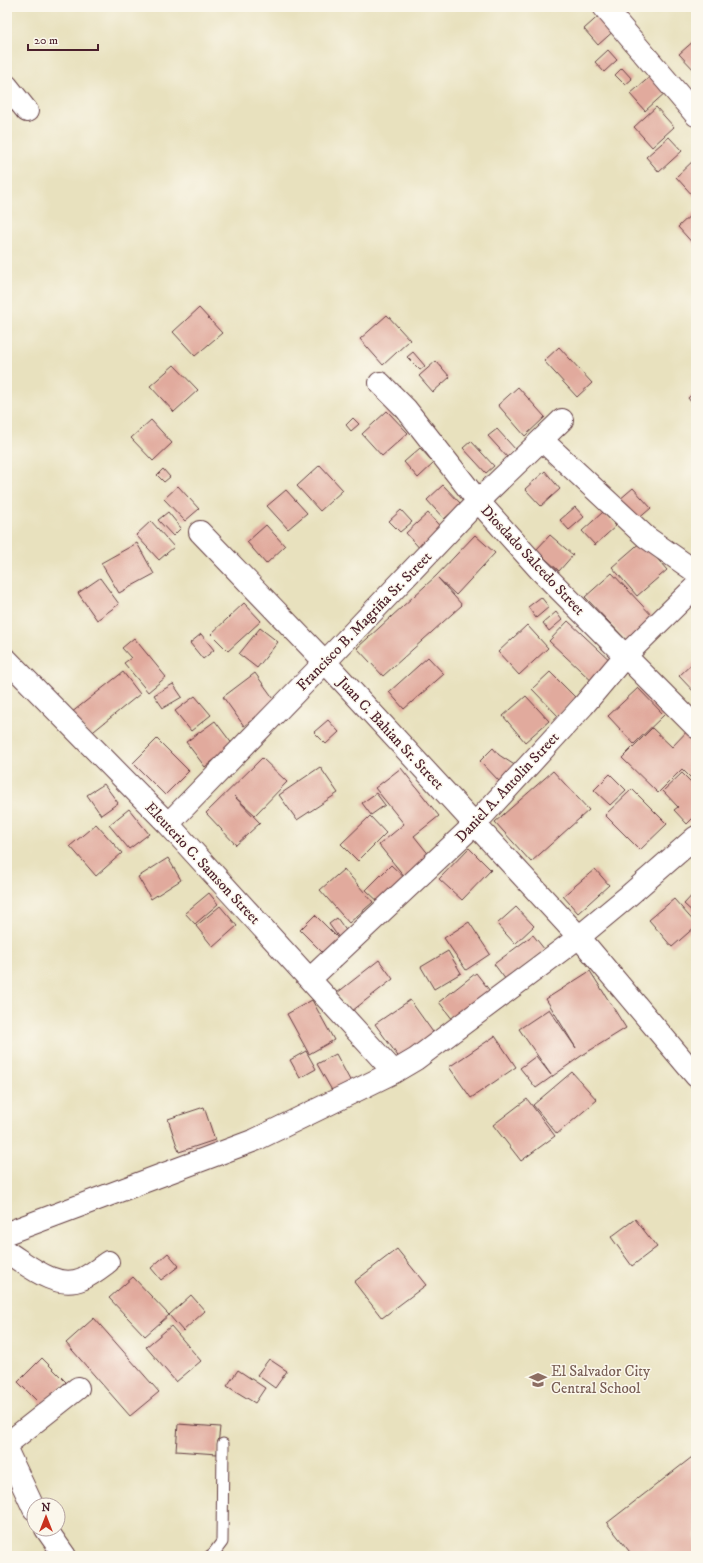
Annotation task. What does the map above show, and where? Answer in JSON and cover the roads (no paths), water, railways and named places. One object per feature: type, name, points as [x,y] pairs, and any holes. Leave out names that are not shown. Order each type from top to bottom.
[{"type":"street","points":[[604,7],[696,115]]},
{"type":"street","points":[[7,86],[27,111]]},
{"type":"street","name":"Diosdado Salcedo Street","points":[[380,383],[406,409],[478,501],[539,569],[696,727]]},
{"type":"street","name":"Francisco B. Magriña Sr. Street","points":[[168,824],[478,501],[562,420]]},
{"type":"street","points":[[542,440],[646,536],[696,572]]},
{"type":"street","name":"Juan C. Bahian Sr. Street","points":[[200,532],[325,662],[579,936],[696,1076]]},
{"type":"street","name":"Daniel A. Antolin Street","points":[[310,979],[475,824],[583,706],[625,656],[696,586]]},
{"type":"street","name":"Eleuterio C. Samson Street","points":[[7,660],[168,824],[394,1072]]},
{"type":"street","points":[[7,1234],[255,1140],[394,1072],[416,1059],[579,936],[626,898],[696,836]]},
{"type":"street","points":[[7,1252],[51,1279],[64,1282],[82,1279],[108,1262]]},
{"type":"street","points":[[7,1444],[78,1388]]},
{"type":"street","points":[[7,1451],[28,1497]]},
{"type":"street","points":[[52,1537],[65,1556]]},
{"type":"lane","points":[[210,1556],[222,1542],[223,1444]]},
{"type":"place","name":"El Salvador City Central School","points":[[538,1380]]}]
